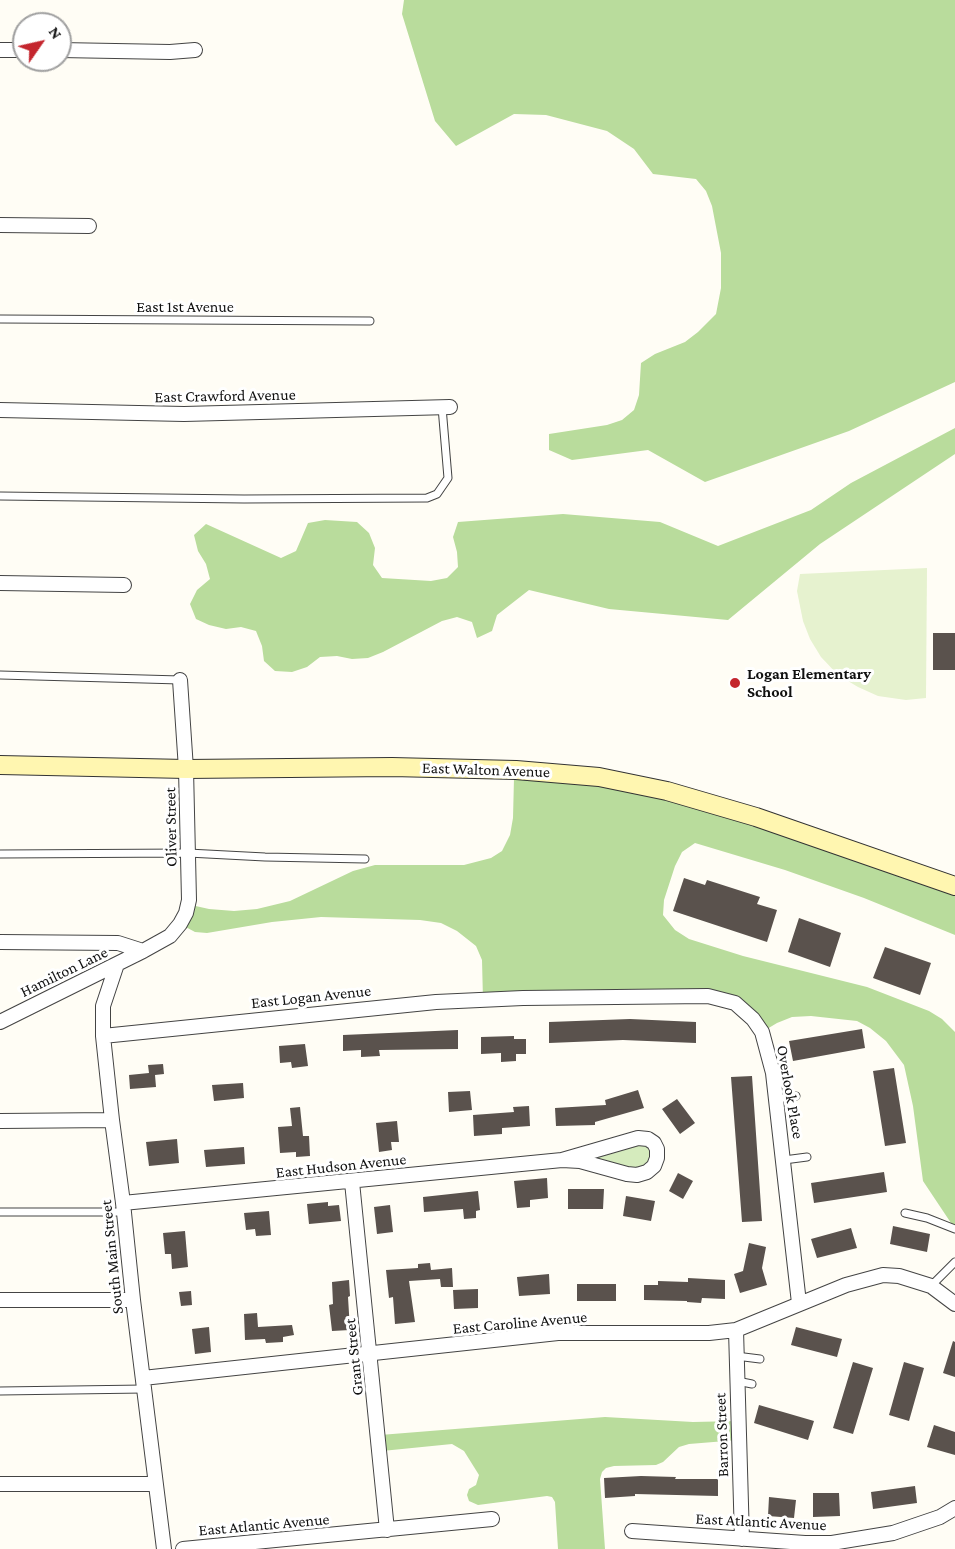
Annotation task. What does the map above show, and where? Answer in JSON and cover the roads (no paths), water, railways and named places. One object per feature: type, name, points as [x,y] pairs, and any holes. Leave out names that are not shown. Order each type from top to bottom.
[{"type":"main road","name":"East Walton Avenue","points":[[0,765],[186,769],[392,767],[494,769],[599,777],[667,791],[747,814],[955,886]]},
{"type":"street","points":[[72,50],[170,52],[195,50]]},
{"type":"street","points":[[0,225],[89,226]]},
{"type":"street","name":"East Crawford Avenue","points":[[0,410],[184,414],[446,407]]},
{"type":"street","points":[[0,583],[124,585]]},
{"type":"street","name":"Oliver Street","points":[[143,951],[170,936],[180,924],[189,900],[186,769],[180,680]]},
{"type":"street","points":[[0,942],[118,943],[143,951]]},
{"type":"street","name":"Hamilton Lane","points":[[0,1022],[143,951]]},
{"type":"street","name":"South Main Street","points":[[117,964],[103,1006],[103,1036],[164,1549]]},
{"type":"street","name":"Overlook Place","points":[[523,998],[708,996],[735,1003],[753,1019],[762,1032],[773,1073],[800,1303]]},
{"type":"street","name":"East Logan Avenue","points":[[103,1036],[373,1007],[523,998]]},
{"type":"street","points":[[0,1121],[112,1120]]},
{"type":"street","name":"East Hudson Avenue","points":[[124,1207],[562,1160],[580,1161],[637,1175],[647,1172],[654,1166],[657,1149],[648,1139],[639,1138],[562,1160]]},
{"type":"street","name":"Grant Street","points":[[352,1182],[387,1530]]},
{"type":"street","name":"East Caroline Avenue","points":[[144,1384],[370,1354],[558,1333],[710,1333],[736,1330],[846,1285],[883,1275],[899,1276],[931,1287],[955,1304]]},
{"type":"street","points":[[0,1300],[133,1300]]},
{"type":"street","name":"Barron Street","points":[[736,1330],[742,1539]]},
{"type":"street","points":[[0,1484],[155,1484]]},
{"type":"street","name":"East Atlantic Avenue","points":[[632,1531],[806,1543],[860,1540],[919,1525],[955,1508]]},
{"type":"street","name":"East Atlantic Avenue","points":[[183,1549],[492,1519]]},
{"type":"lane","name":"East 1st Avenue","points":[[0,319],[370,321]]},
{"type":"lane","points":[[0,496],[244,499],[428,498],[437,494],[448,478],[446,407]]},
{"type":"lane","points":[[0,675],[180,680]]},
{"type":"lane","points":[[0,854],[188,853],[365,859]]},
{"type":"lane","points":[[777,1099],[796,1096]]},
{"type":"lane","points":[[784,1160],[807,1157]]},
{"type":"lane","points":[[0,1212],[124,1207]]},
{"type":"lane","points":[[904,1213],[927,1218],[955,1229]]},
{"type":"lane","points":[[931,1287],[955,1262]]},
{"type":"lane","points":[[736,1356],[760,1359]]},
{"type":"lane","points":[[736,1380],[752,1384]]},
{"type":"lane","points":[[0,1391],[144,1384]]},
{"type":"place","name":"Logan Elementary School","points":[[735,683]]}]
